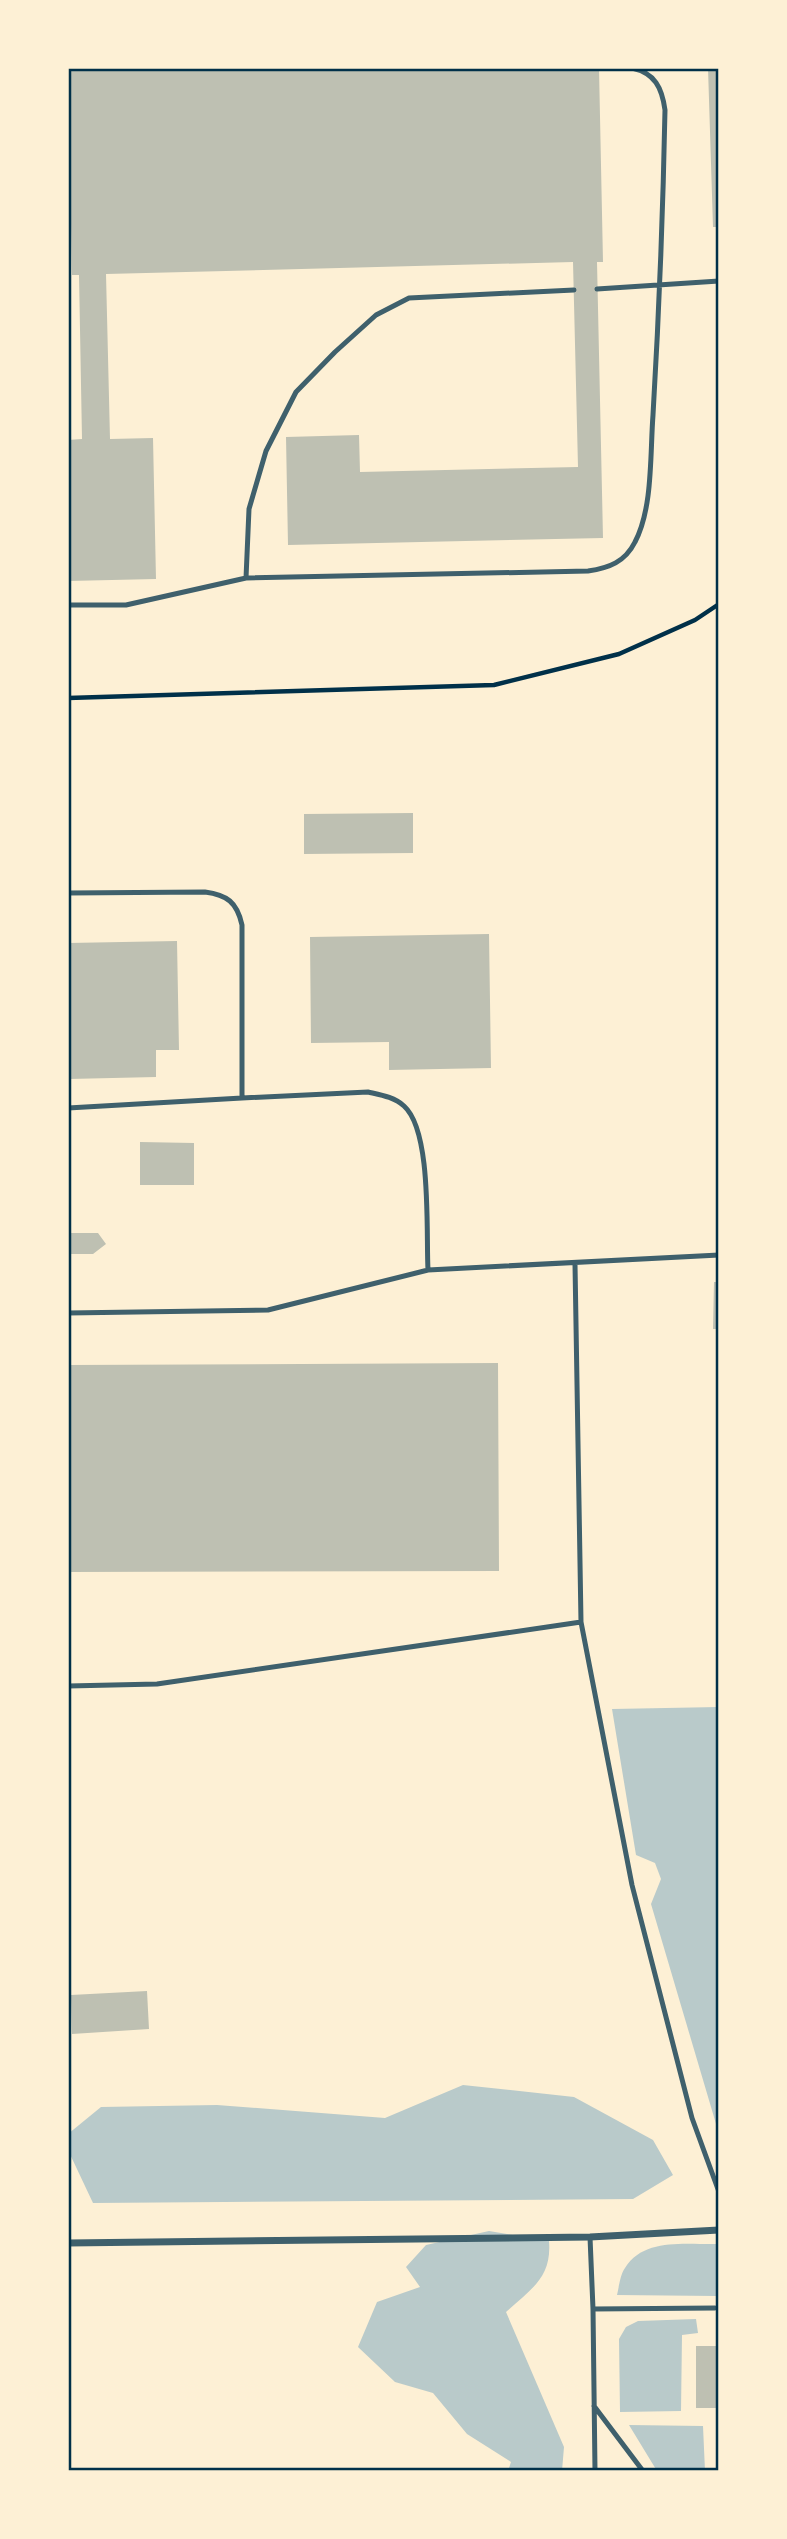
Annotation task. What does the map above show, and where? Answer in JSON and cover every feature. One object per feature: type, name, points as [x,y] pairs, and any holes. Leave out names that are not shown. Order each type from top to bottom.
[{"type":"street","points":[[68,2243],[590,2237],[719,2230]]},
{"type":"lane","points":[[68,605],[126,605],[246,578],[587,571],[612,566],[626,556],[636,540],[644,517],[649,483],[661,285],[665,110],[663,92],[655,80],[632,68]]},
{"type":"lane","points":[[597,289],[719,281]]},
{"type":"lane","points":[[246,578],[249,509],[266,450],[296,392],[376,315],[409,298],[574,290]]},
{"type":"lane","points":[[68,893],[205,892],[220,894],[230,899],[239,911],[242,925],[243,1098]]},
{"type":"lane","points":[[68,1108],[368,1092],[387,1096],[404,1106],[416,1122],[423,1150],[428,1270]]},
{"type":"lane","points":[[68,1313],[268,1310],[428,1270],[719,1255]]},
{"type":"lane","points":[[575,1264],[581,1622],[632,1885],[692,2118],[719,2192]]},
{"type":"lane","points":[[68,1686],[157,1684],[581,1622]]},
{"type":"lane","points":[[590,2237],[595,2471]]},
{"type":"lane","points":[[593,2309],[715,2308]]},
{"type":"lane","points":[[594,2406],[643,2471]]},
{"type":"path","points":[[68,698],[494,685],[620,654],[695,620],[719,604]]},
{"type":"shaded area","points":[[719,1707],[719,2134],[651,1904],[661,1879],[655,1863],[636,1855],[612,1709]]},
{"type":"shaded area","points":[[463,2085],[574,2097],[653,2140],[673,2175],[633,2199],[93,2203],[68,2150],[68,2134],[101,2107],[217,2105],[385,2118]]},
{"type":"shaded area","points":[[489,2231],[549,2241],[549,2254],[543,2274],[506,2312],[564,2447],[562,2471],[508,2471],[511,2462],[467,2434],[433,2393],[395,2382],[358,2347],[377,2302],[420,2287],[406,2267],[426,2245]]},
{"type":"shaded area","points":[[719,2244],[719,2285],[716,2285],[716,2296],[617,2295],[625,2268],[643,2251],[667,2245]]},
{"type":"shaded area","points":[[696,2319],[698,2333],[682,2335],[681,2411],[620,2412],[619,2339],[626,2327],[638,2321]]},
{"type":"shaded area","points":[[629,2425],[703,2426],[705,2471],[657,2471]]},
{"type":"building","points":[[68,68],[599,68],[603,262],[597,262],[603,538],[288,545],[286,437],[359,435],[360,472],[578,467],[573,262],[106,274],[110,439],[153,438],[156,579],[68,581],[68,440],[82,439],[79,275],[72,275]]},
{"type":"building","points":[[708,68],[719,68],[719,227],[713,227]]},
{"type":"building","points":[[413,813],[413,853],[304,854],[304,814]]},
{"type":"building","points":[[489,934],[491,1068],[389,1070],[389,1042],[311,1043],[310,937]]},
{"type":"building","points":[[177,941],[179,1050],[156,1050],[156,1077],[69,1079],[68,943]]},
{"type":"building","points":[[140,1142],[194,1143],[194,1185],[140,1185]]},
{"type":"building","points":[[68,1233],[98,1233],[106,1244],[93,1254],[68,1254]]},
{"type":"building","points":[[714,1282],[719,1282],[719,1329],[713,1329]]},
{"type":"building","points":[[498,1363],[499,1571],[68,1572],[68,1365]]},
{"type":"building","points":[[147,1991],[149,2029],[72,2034],[71,1995]]},
{"type":"building","points":[[696,2346],[719,2346],[719,2408],[696,2408]]}]
